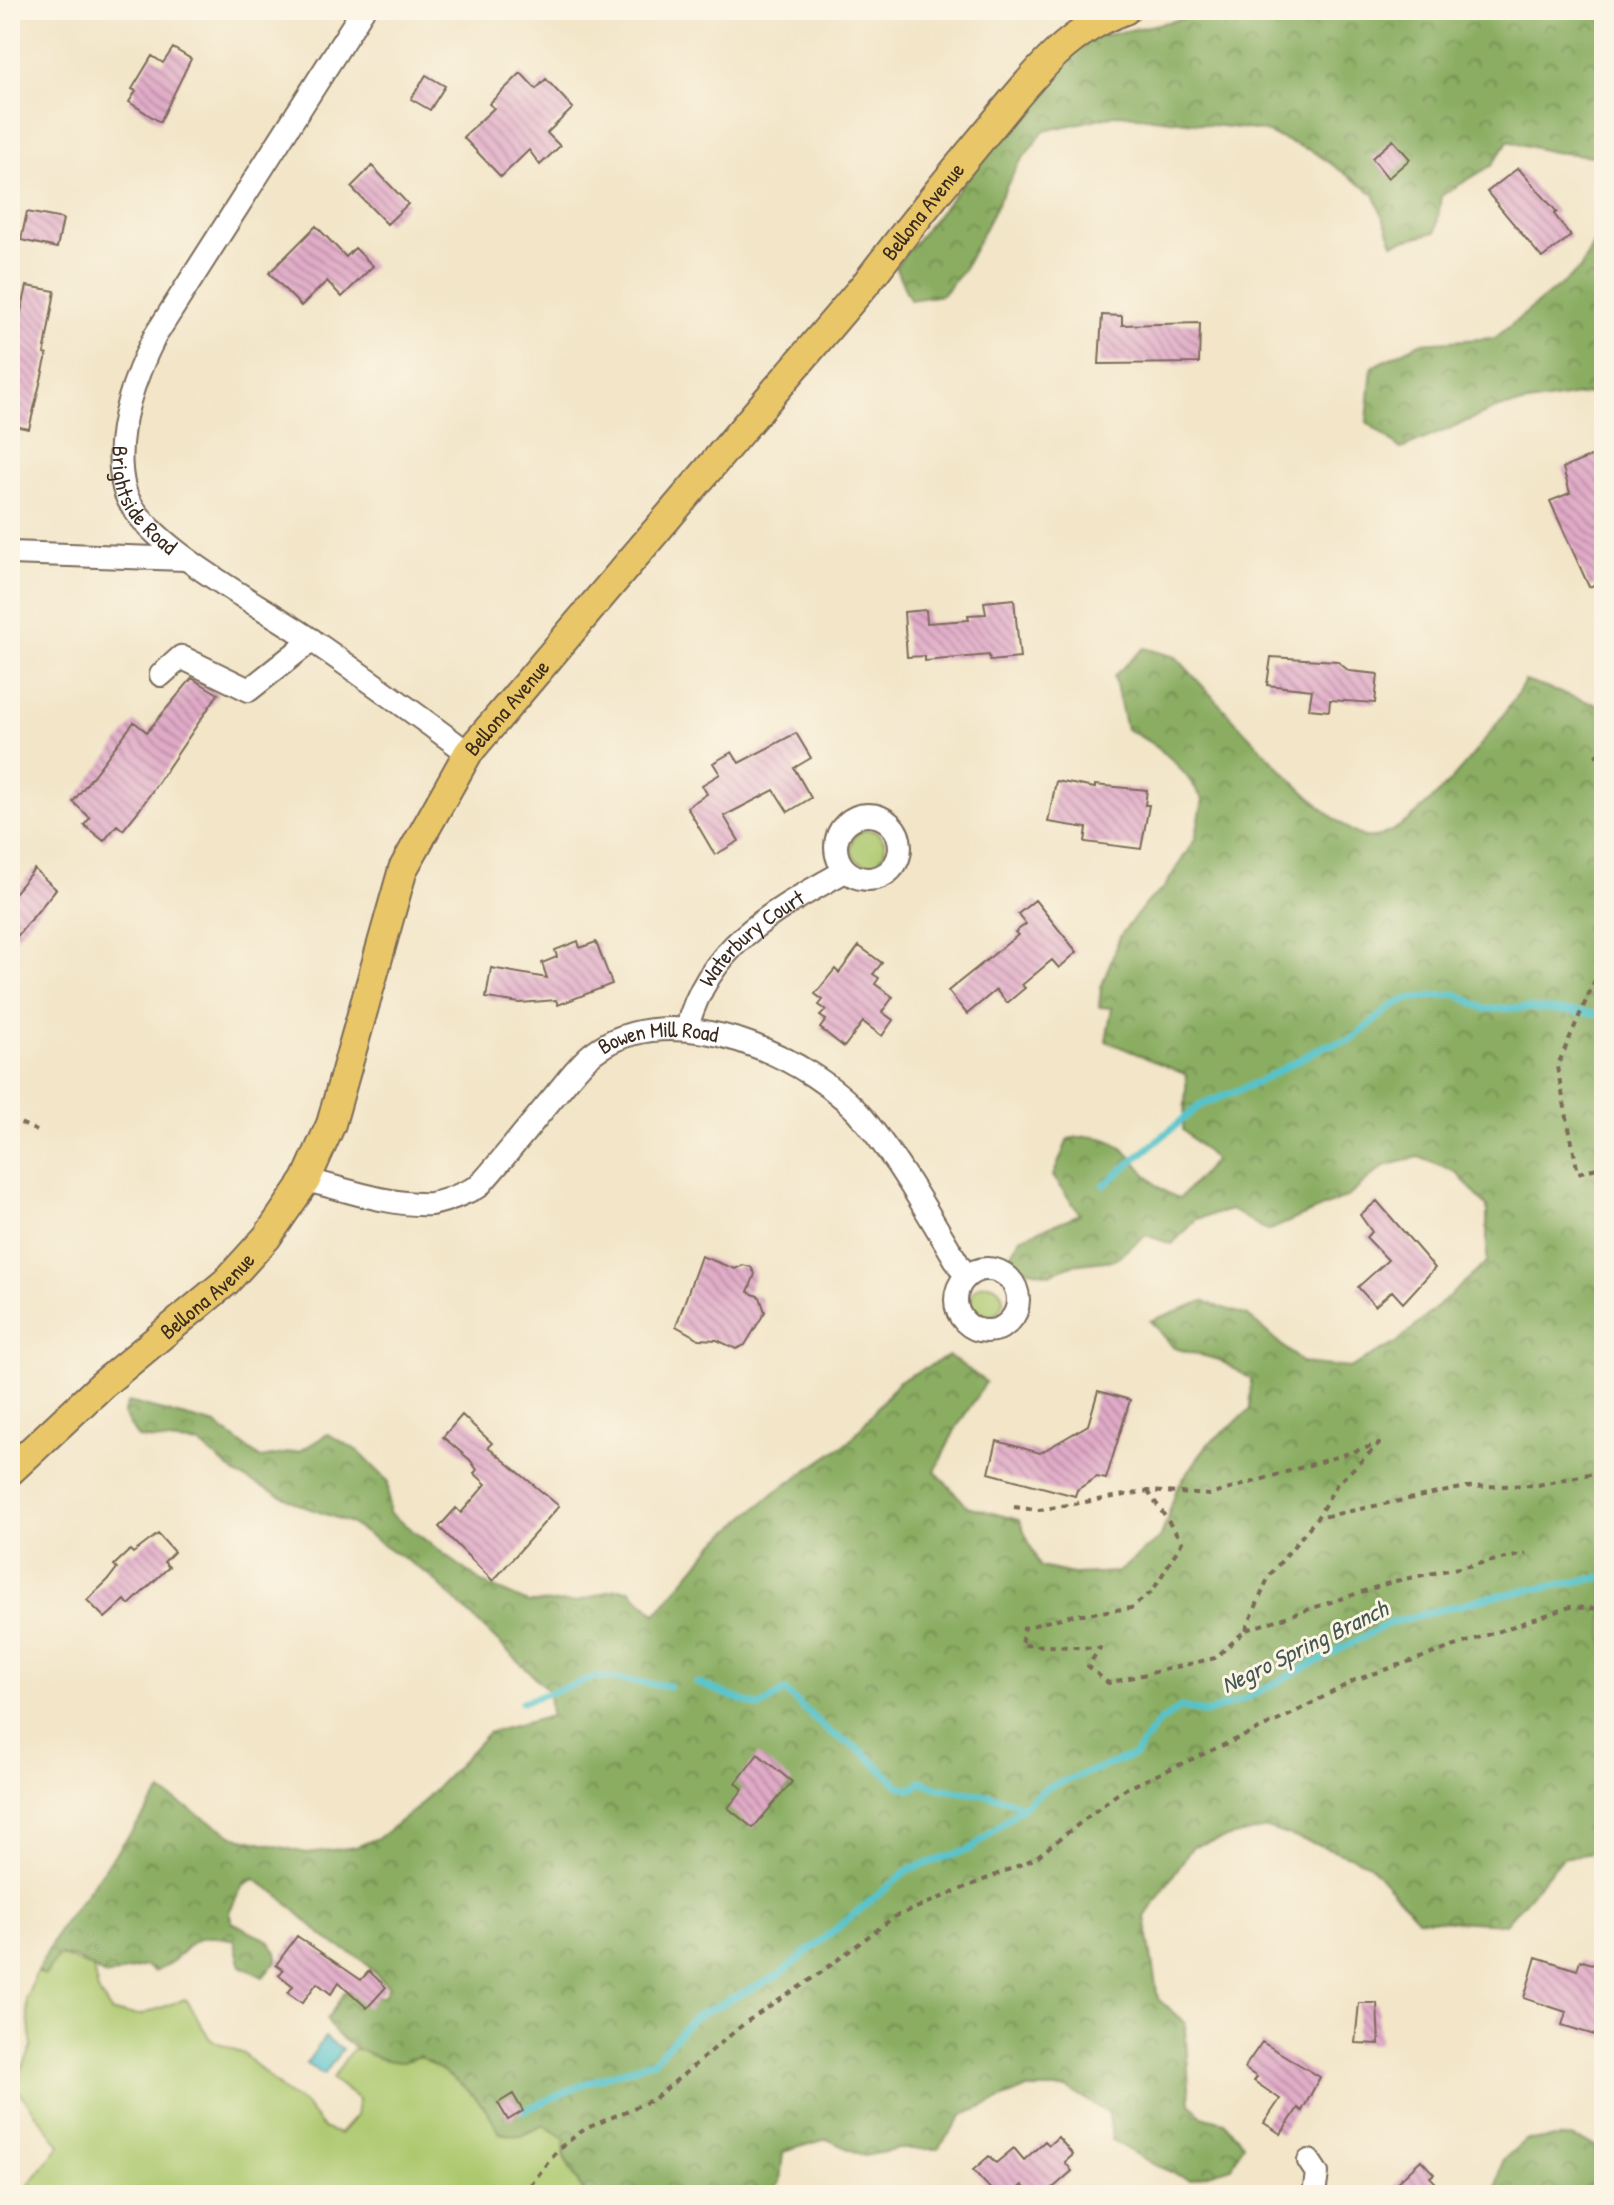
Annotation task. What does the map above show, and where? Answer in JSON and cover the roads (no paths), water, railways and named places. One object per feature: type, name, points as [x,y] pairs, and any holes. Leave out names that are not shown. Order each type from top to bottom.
[{"type":"main road","name":"Bellona Avenue","points":[[10,1471],[102,1385],[226,1282],[267,1237],[306,1180],[331,1124],[403,869],[468,753],[868,281],[921,210],[1040,68],[1073,37],[1125,10]]},
{"type":"street","name":"Brightside Road","points":[[363,10],[181,291],[138,370],[121,451],[124,489],[135,512],[185,559],[312,640],[468,753]]},
{"type":"street","points":[[10,553],[185,559]]},
{"type":"street","points":[[161,675],[181,657],[249,690],[312,640]]},
{"type":"street","name":"Waterbury Court","points":[[687,1028],[703,982],[729,948],[808,892],[845,871]]},
{"type":"street","name":"Bowen Mill Road","points":[[306,1180],[407,1202],[432,1204],[456,1197],[478,1187],[593,1053],[646,1032],[687,1028],[706,1030],[749,1044],[794,1064],[835,1092],[867,1122],[966,1277]]},
{"type":"street","points":[[1309,2161],[1317,2173],[1314,2195]]},
{"type":"water","points":[[325,2037],[342,2049],[324,2075],[306,2064]]},
{"type":"waterway","points":[[1104,1185],[1199,1106],[1258,1082],[1324,1046],[1351,1040],[1391,1007],[1408,999],[1456,994],[1485,1009],[1527,1008],[1604,1014]]},
{"type":"waterway","name":"Negro Spring Branch","points":[[523,2111],[589,2082],[654,2061],[693,2018],[779,1975],[910,1869],[971,1849],[1046,1788],[1135,1755],[1157,1724],[1181,1707],[1206,1713],[1243,1700],[1390,1623],[1489,1597],[1604,1577]]},
{"type":"waterway","points":[[522,1702],[597,1677],[669,1686]]},
{"type":"waterway","points":[[697,1683],[759,1707],[785,1691],[828,1731],[862,1751],[899,1786],[913,1789],[921,1781],[947,1790],[998,1797],[1022,1807]]}]
